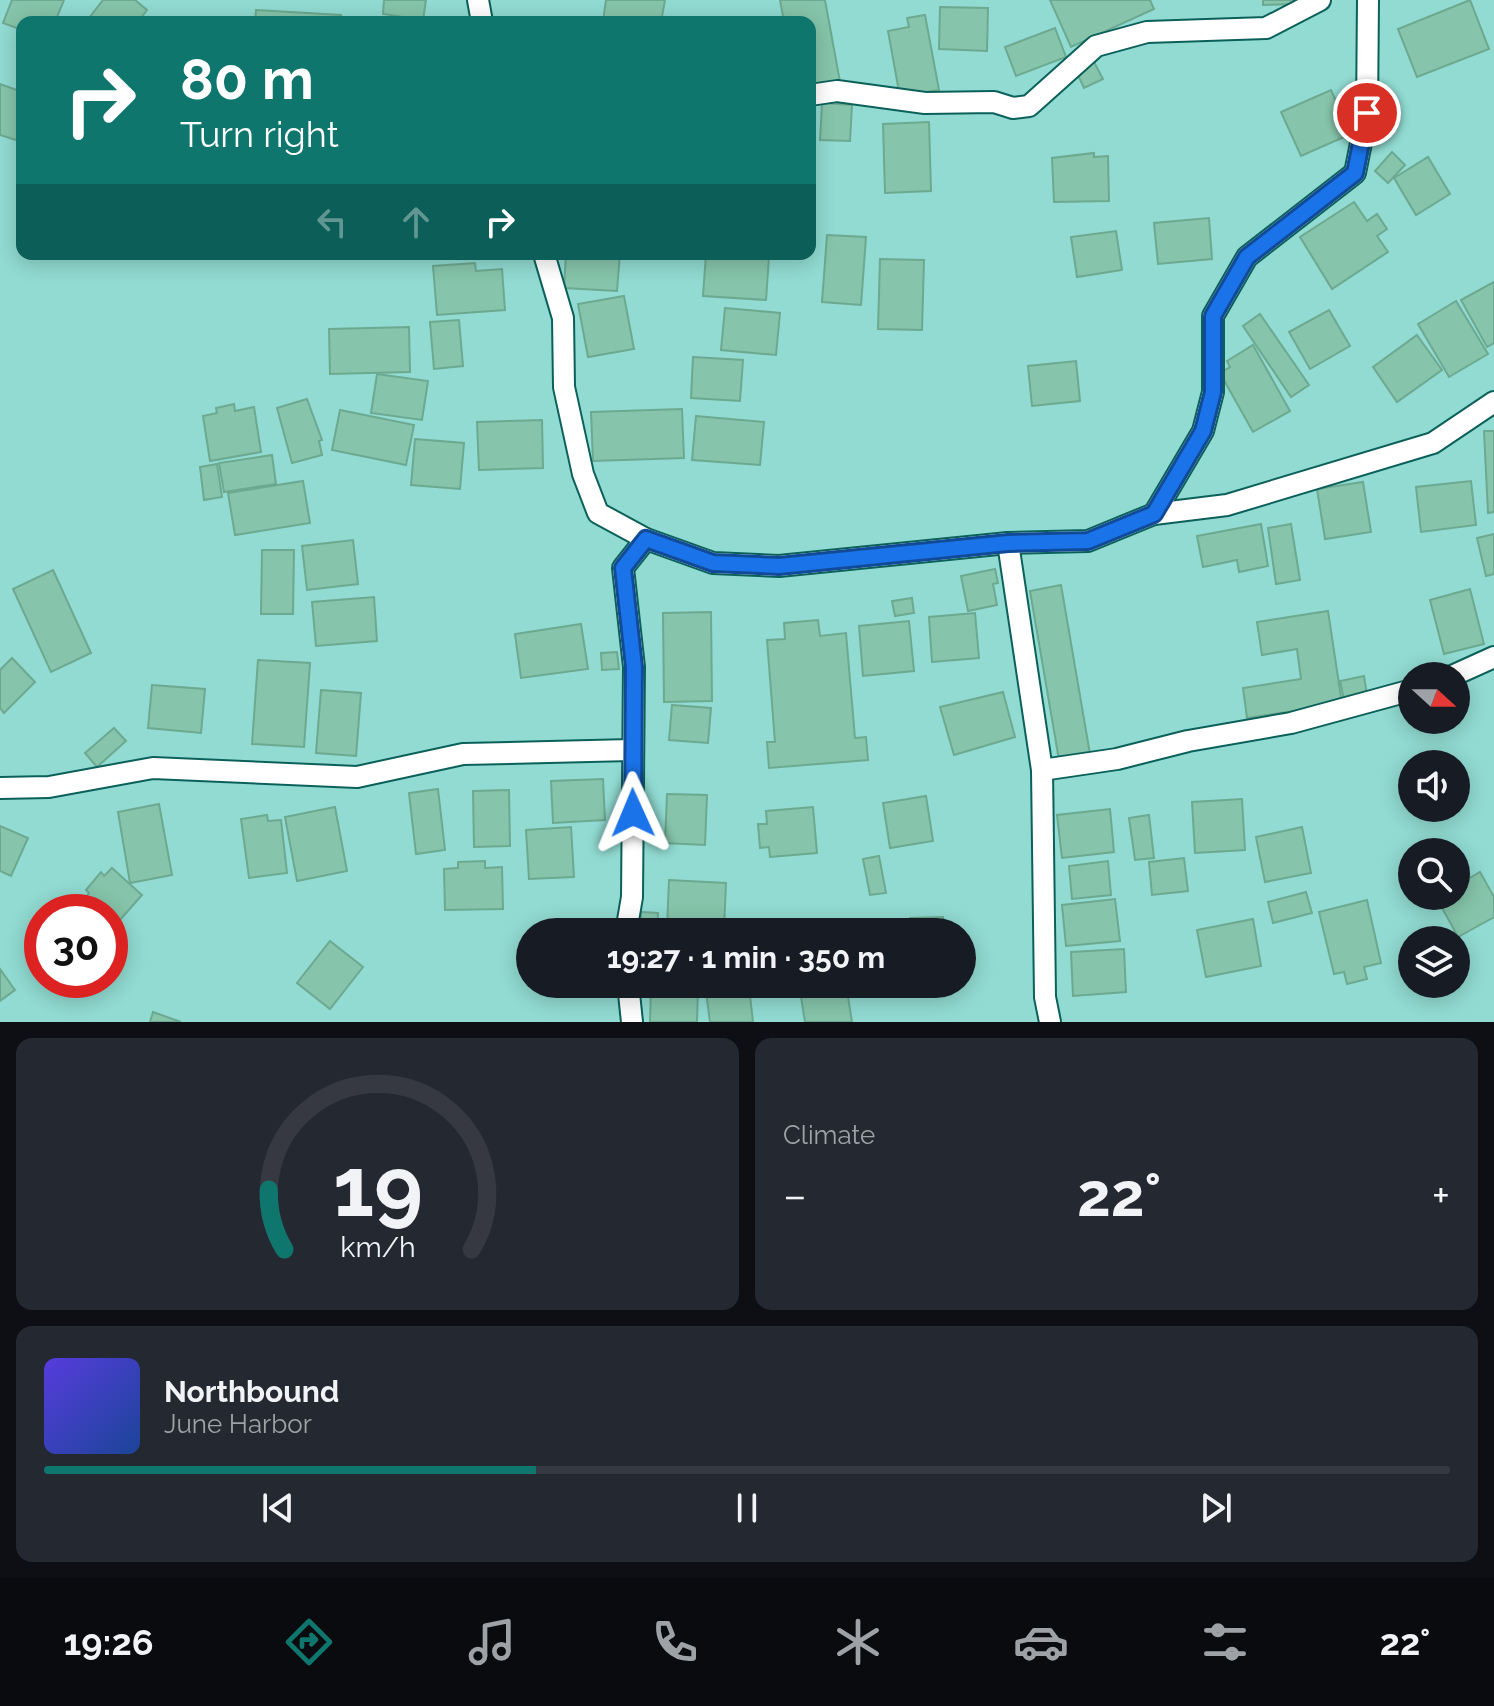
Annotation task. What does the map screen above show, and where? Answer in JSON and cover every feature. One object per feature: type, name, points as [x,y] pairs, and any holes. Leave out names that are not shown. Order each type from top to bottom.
[{"type":"street","points":[[816,94],[837,91],[925,103],[994,102],[1013,108],[1029,106],[1096,46],[1147,32],[1266,28],[1320,0]]},
{"type":"street","points":[[1154,514],[1203,431],[1213,392],[1213,316],[1247,257],[1355,173],[1367,113],[1368,0]]},
{"type":"street","points":[[546,260],[563,318],[564,387],[583,474],[598,513],[646,539],[713,563],[779,566],[1008,543],[1088,541],[1154,514],[1227,505],[1433,443],[1494,402]]},
{"type":"street","points":[[628,918],[632,897],[634,667],[623,568],[646,539]]},
{"type":"street","points":[[1008,543],[1042,770],[1045,997],[1050,1022]]},
{"type":"street","points":[[1470,668],[1494,657]]},
{"type":"street","points":[[1042,770],[1117,759],[1188,741],[1291,723],[1398,694]]},
{"type":"street","points":[[0,788],[49,787],[153,768],[357,777],[463,754],[631,750]]},
{"type":"street","points":[[629,998],[632,1022]]},
{"type":"building","points":[[12,0],[64,0],[57,16],[16,16],[16,28],[3,23]]},
{"type":"building","points":[[103,0],[135,0],[147,10],[142,16],[91,16]]},
{"type":"building","points":[[384,0],[426,0],[424,16],[383,14]]},
{"type":"building","points":[[606,0],[665,0],[662,16],[604,16]]},
{"type":"building","points":[[780,0],[825,0],[840,82],[816,87],[816,16],[783,16]]},
{"type":"building","points":[[1050,0],[1150,0],[1154,9],[1071,47]]},
{"type":"building","points":[[1263,0],[1302,0],[1302,4],[1263,5]]},
{"type":"building","points":[[1470,0],[1489,49],[1417,77],[1398,29]]},
{"type":"building","points":[[940,7],[988,8],[987,51],[939,49]]},
{"type":"building","points":[[256,10],[341,15],[341,16],[256,16]]},
{"type":"building","points":[[925,15],[939,90],[900,97],[888,31],[909,27],[907,18]]},
{"type":"building","points":[[1055,28],[1066,57],[1016,76],[1005,47]]},
{"type":"building","points":[[1094,62],[1103,79],[1084,88],[1076,71]]},
{"type":"building","points":[[0,84],[16,90],[16,140],[0,135]]},
{"type":"building","points":[[1331,90],[1351,134],[1301,156],[1281,112]]},
{"type":"building","points":[[822,103],[852,105],[850,141],[820,140]]},
{"type":"building","points":[[929,122],[931,191],[885,193],[883,124]]},
{"type":"building","points":[[1392,152],[1405,165],[1388,183],[1375,171]]},
{"type":"building","points":[[1094,153],[1094,157],[1108,156],[1109,201],[1054,202],[1052,158]]},
{"type":"building","points":[[1428,157],[1450,194],[1416,215],[1394,178]]},
{"type":"building","points":[[1354,202],[1367,221],[1377,214],[1387,229],[1377,236],[1388,252],[1332,289],[1300,237]]},
{"type":"building","points":[[1209,218],[1212,259],[1158,264],[1154,223]]},
{"type":"building","points":[[1116,231],[1122,270],[1077,277],[1071,237]]},
{"type":"building","points":[[827,235],[866,237],[861,305],[822,302]]},
{"type":"building","points":[[880,259],[924,260],[922,330],[878,329]]},
{"type":"building","points":[[566,260],[620,260],[617,291],[564,288]]},
{"type":"building","points":[[706,260],[769,260],[766,300],[703,296]]},
{"type":"building","points":[[475,263],[476,271],[502,269],[505,310],[437,315],[433,266]]},
{"type":"building","points":[[1494,282],[1494,343],[1487,347],[1461,300]]},
{"type":"building","points":[[624,296],[634,349],[588,357],[578,304]]},
{"type":"building","points":[[1456,301],[1488,354],[1449,377],[1418,324]]},
{"type":"building","points":[[725,308],[780,313],[776,355],[721,350]]},
{"type":"building","points":[[1329,310],[1350,346],[1310,369],[1289,332]]},
{"type":"building","points":[[1260,314],[1309,385],[1291,397],[1243,326]]},
{"type":"building","points":[[459,320],[463,366],[434,369],[430,322]]},
{"type":"building","points":[[409,327],[410,372],[330,374],[329,329]]},
{"type":"building","points":[[1417,335],[1442,370],[1397,402],[1373,367]]},
{"type":"building","points":[[1253,345],[1290,411],[1253,432],[1220,373],[1230,367],[1227,361]]},
{"type":"building","points":[[693,357],[743,360],[740,401],[691,398]]},
{"type":"building","points":[[1076,361],[1080,401],[1032,406],[1028,366]]},
{"type":"building","points":[[377,374],[428,381],[422,420],[371,413]]},
{"type":"building","points":[[307,399],[322,440],[319,441],[322,455],[292,463],[277,408]]},
{"type":"building","points":[[234,404],[235,411],[254,407],[261,452],[210,461],[203,416],[217,413],[216,408]]},
{"type":"building","points":[[682,409],[684,458],[593,461],[591,412]]},
{"type":"building","points":[[340,410],[414,425],[406,465],[332,450]]},
{"type":"building","points":[[696,416],[764,422],[760,465],[692,460]]},
{"type":"building","points":[[542,420],[543,468],[479,470],[477,422]]},
{"type":"building","points":[[1484,431],[1494,431],[1494,512],[1488,513]]},
{"type":"building","points":[[415,439],[464,443],[460,489],[411,485]]},
{"type":"building","points":[[272,455],[276,484],[224,492],[219,463]]},
{"type":"building","points":[[217,464],[222,497],[204,500],[200,467]]},
{"type":"building","points":[[303,481],[310,523],[235,535],[228,493]]},
{"type":"building","points":[[1471,481],[1476,525],[1421,532],[1416,487]]},
{"type":"building","points":[[1363,482],[1371,532],[1325,539],[1317,489]]},
{"type":"building","points":[[1261,524],[1268,566],[1239,572],[1237,560],[1203,567],[1197,536]]},
{"type":"building","points":[[1291,524],[1300,580],[1276,584],[1268,528]]},
{"type":"building","points":[[1494,534],[1494,574],[1486,576],[1477,538]]},
{"type":"building","points":[[353,540],[358,584],[307,590],[302,546]]},
{"type":"building","points":[[262,550],[294,550],[293,614],[261,614]]},
{"type":"building","points":[[995,569],[998,583],[993,584],[997,605],[968,611],[961,576]]},
{"type":"building","points":[[53,570],[91,653],[51,672],[13,589]]},
{"type":"building","points":[[1061,585],[1090,754],[1059,760],[1030,591]]},
{"type":"building","points":[[1470,589],[1484,644],[1444,654],[1430,600]]},
{"type":"building","points":[[374,597],[377,641],[316,646],[312,602]]},
{"type":"building","points":[[912,598],[914,613],[895,616],[892,601]]},
{"type":"building","points":[[1328,611],[1342,704],[1247,718],[1243,688],[1301,679],[1297,649],[1262,655],[1257,622]]},
{"type":"building","points":[[711,612],[712,701],[664,702],[663,613]]},
{"type":"building","points":[[975,613],[979,658],[932,662],[929,617]]},
{"type":"building","points":[[818,620],[820,636],[846,633],[855,738],[866,737],[868,760],[769,768],[767,742],[775,742],[767,640],[785,639],[784,623]]},
{"type":"building","points":[[909,621],[914,671],[863,676],[859,626]]},
{"type":"building","points":[[581,624],[588,669],[521,678],[515,634]]},
{"type":"building","points":[[617,652],[619,669],[602,670],[601,653]]},
{"type":"building","points":[[12,658],[35,682],[4,713],[0,708],[0,670]]},
{"type":"building","points":[[258,660],[310,663],[304,747],[252,744]]},
{"type":"building","points":[[1364,676],[1367,695],[1344,700],[1340,681]]},
{"type":"building","points":[[152,685],[205,689],[201,733],[148,728]]},
{"type":"building","points":[[321,690],[361,693],[356,756],[316,753]]},
{"type":"building","points":[[1003,692],[1015,737],[954,755],[940,707]]},
{"type":"building","points":[[672,705],[711,708],[708,743],[669,740]]},
{"type":"building","points":[[114,728],[126,741],[97,767],[85,753]]},
{"type":"building","points":[[603,779],[605,820],[553,823],[551,781]]},
{"type":"building","points":[[438,789],[445,850],[416,854],[409,793]]},
{"type":"building","points":[[509,790],[510,846],[474,847],[473,791]]},
{"type":"building","points":[[667,794],[707,795],[705,845],[665,843]]},
{"type":"building","points":[[926,796],[933,841],[890,848],[883,803]]},
{"type":"building","points":[[1242,799],[1245,850],[1195,853],[1192,802]]},
{"type":"building","points":[[159,804],[172,875],[130,883],[118,812]]},
{"type":"building","points":[[335,807],[347,871],[297,881],[285,817]]},
{"type":"building","points":[[813,807],[817,853],[770,857],[769,847],[760,848],[758,824],[767,824],[766,811]]},
{"type":"building","points":[[1110,809],[1114,852],[1062,858],[1057,815]]},
{"type":"building","points":[[267,815],[268,821],[281,820],[287,873],[249,878],[241,819]]},
{"type":"building","points":[[1149,815],[1154,858],[1135,860],[1129,818]]},
{"type":"building","points":[[0,826],[28,838],[11,876],[0,871]]},
{"type":"building","points":[[571,827],[574,877],[529,879],[526,830]]},
{"type":"building","points":[[1302,827],[1311,873],[1265,882],[1256,837]]},
{"type":"building","points":[[879,856],[886,893],[870,895],[863,859]]},
{"type":"building","points":[[1184,858],[1188,891],[1152,895],[1149,862]]},
{"type":"building","points":[[485,861],[485,868],[502,867],[503,909],[445,910],[444,869],[458,868],[458,862]]},
{"type":"building","points":[[1108,861],[1111,895],[1072,899],[1069,866]]},
{"type":"building","points":[[112,868],[142,895],[128,911],[128,894],[88,894],[86,890],[101,872],[104,876]]},
{"type":"building","points":[[1480,872],[1494,897],[1494,917],[1470,930],[1470,926],[1452,926],[1443,910],[1470,910],[1470,878]]},
{"type":"building","points":[[669,880],[726,883],[724,918],[667,918]]},
{"type":"building","points":[[1306,892],[1312,913],[1273,923],[1268,902]]},
{"type":"building","points":[[1115,899],[1120,941],[1066,946],[1062,905]]},
{"type":"building","points":[[1367,900],[1381,963],[1364,967],[1367,979],[1347,984],[1344,972],[1334,974],[1319,912]]},
{"type":"building","points":[[641,912],[658,913],[658,918],[641,918]]},
{"type":"building","points":[[1253,919],[1261,966],[1206,977],[1197,930]]},
{"type":"building","points":[[330,941],[363,967],[330,1009],[297,983]]},
{"type":"building","points":[[1124,949],[1126,992],[1073,996],[1071,952]]},
{"type":"building","points":[[0,969],[15,990],[0,1001]]},
{"type":"building","points":[[651,998],[698,998],[697,1022],[650,1022]]},
{"type":"building","points":[[707,998],[750,998],[753,1022],[710,1022]]},
{"type":"building","points":[[801,998],[848,998],[852,1022],[805,1022]]},
{"type":"building","points":[[153,1012],[181,1022],[150,1022]]},
{"type":"route","points":[[633,813],[631,750],[634,667],[623,568],[646,539],[713,563],[779,566],[1008,543],[1088,541],[1154,514],[1203,431],[1213,392],[1213,316],[1247,257],[1355,173],[1367,113]]}]
